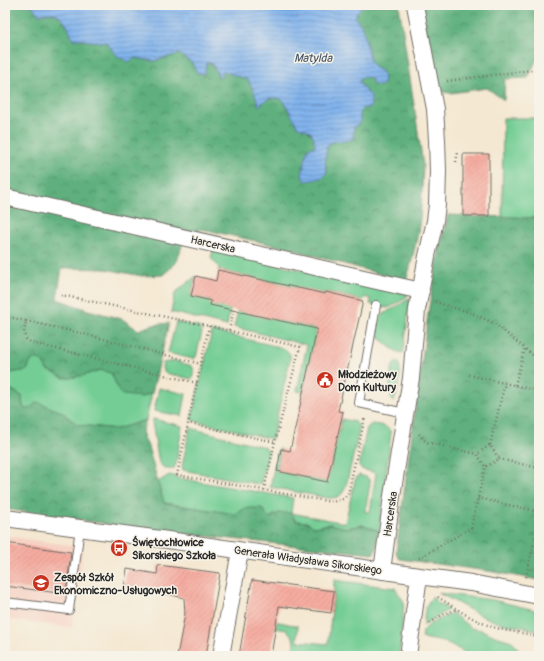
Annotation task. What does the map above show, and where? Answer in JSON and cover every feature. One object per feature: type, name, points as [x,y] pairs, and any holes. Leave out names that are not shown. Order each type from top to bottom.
[{"type":"street","name":"Harcerska","points":[[382,571],[392,496],[411,378],[417,310],[437,205],[437,140],[435,109],[415,5]]},
{"type":"street","name":"Harcerska","points":[[5,197],[420,291]]},
{"type":"street","name":"Generała Władysława Sikorskiego","points":[[5,518],[471,583],[539,596]]},
{"type":"street","points":[[221,656],[240,550]]},
{"type":"street","points":[[408,656],[419,576]]},
{"type":"lane","points":[[376,305],[359,403],[405,413]]},
{"type":"lane","points":[[5,602],[69,610],[80,528]]},
{"type":"path","points":[[430,83],[539,70]]},
{"type":"path","points":[[455,168],[458,152]]},
{"type":"path","points":[[61,295],[230,330],[300,348],[264,490]]},
{"type":"path","points":[[434,302],[475,314],[495,324],[539,360]]},
{"type":"path","points":[[230,330],[234,310]]},
{"type":"path","points":[[5,316],[201,364]]},
{"type":"path","points":[[26,321],[24,333],[26,339],[32,343],[197,383]]},
{"type":"path","points":[[209,326],[177,475],[332,502],[343,499],[348,494],[368,405]]},
{"type":"path","points":[[515,386],[524,348]]},
{"type":"path","points":[[469,375],[539,391]]},
{"type":"path","points":[[477,454],[490,445],[505,383]]},
{"type":"path","points":[[188,422],[275,442]]},
{"type":"path","points":[[416,559],[471,528],[485,467],[477,454],[426,442]]},
{"type":"path","points":[[490,445],[499,459]]},
{"type":"path","points":[[485,467],[499,459],[539,468]]},
{"type":"path","points":[[478,498],[539,512]]},
{"type":"path","points":[[528,570],[539,519]]},
{"type":"path","points":[[419,576],[426,587],[434,594],[457,609],[482,622],[493,627],[539,637]]},
{"type":"path","points":[[429,624],[442,615],[457,609]]},
{"type":"shaded area","name":"Zespół Szkół Ekonomiczno-Usługowych","points":[[5,536],[83,547],[72,628],[5,619]]},
{"type":"green space","points":[[5,5],[31,5],[39,15],[51,13],[57,14],[66,23],[73,39],[106,42],[117,55],[154,61],[179,54],[192,63],[207,62],[212,64],[219,78],[223,71],[248,80],[253,89],[265,101],[274,97],[283,100],[289,112],[314,137],[315,146],[310,148],[327,172],[325,163],[327,146],[332,142],[353,139],[354,127],[360,123],[360,111],[363,108],[367,93],[359,81],[361,77],[368,77],[383,85],[384,77],[381,71],[375,68],[370,61],[363,28],[355,17],[364,5],[399,5],[423,165],[421,205],[417,239],[406,280],[287,248],[202,229],[185,237],[176,263],[163,275],[142,276],[105,269],[62,268],[57,299],[88,310],[122,319],[138,330],[153,325],[169,323],[152,393],[141,397],[123,395],[120,393],[111,373],[100,370],[85,375],[64,378],[47,370],[42,361],[36,358],[31,361],[27,370],[10,373],[5,379]]},
{"type":"green space","points":[[420,5],[539,5],[539,54],[528,78],[505,79],[504,100],[487,88],[450,93],[436,91]]},
{"type":"green space","points":[[503,118],[539,118],[539,218],[502,217]]},
{"type":"green space","points":[[448,215],[539,218],[539,580],[488,571],[400,559],[396,552],[429,307],[439,251]]},
{"type":"green space","points":[[213,250],[408,294],[406,298],[387,308],[370,304],[371,299],[364,297],[363,301],[326,292],[325,294],[218,270],[219,267],[211,258]]},
{"type":"green space","points":[[196,276],[191,296],[211,301],[230,309],[227,326],[171,312],[175,293]]},
{"type":"green space","points":[[410,299],[403,353],[393,349],[381,339],[376,331],[376,325],[383,315]]},
{"type":"green space","points":[[238,311],[317,329],[303,392],[297,391],[307,345],[234,327]]},
{"type":"green space","points":[[176,322],[199,327],[202,332],[196,357],[193,359],[168,353]]},
{"type":"green space","points":[[212,331],[279,347],[286,350],[290,354],[272,439],[191,420]]},
{"type":"green space","points":[[36,358],[42,361],[47,370],[69,378],[100,370],[111,373],[120,393],[141,397],[152,393],[146,420],[117,429],[79,425],[62,412],[28,410],[23,407],[22,396],[7,387],[5,379],[10,373],[27,370],[31,361]]},
{"type":"green space","points":[[175,361],[192,366],[194,371],[192,379],[165,373],[162,368],[163,363]]},
{"type":"green space","points":[[396,361],[399,365],[400,375],[396,397],[394,401],[392,401],[390,380],[392,369]]},
{"type":"green space","points":[[5,379],[7,387],[22,396],[23,407],[28,410],[37,402],[62,412],[79,425],[117,429],[146,420],[142,432],[148,447],[164,503],[235,514],[246,508],[262,508],[269,518],[279,513],[291,513],[296,521],[306,522],[314,527],[330,524],[346,528],[363,525],[379,531],[376,550],[373,554],[157,531],[5,509]]},
{"type":"green space","points":[[159,388],[186,394],[182,416],[154,411]]},
{"type":"green space","points":[[153,419],[182,426],[176,464],[172,469],[166,468],[159,463],[152,422]]},
{"type":"green space","points":[[342,419],[355,422],[359,426],[359,431],[346,486],[341,494],[335,498],[328,498],[270,487],[278,449],[281,449],[277,471],[327,482]]},
{"type":"green space","points":[[372,424],[386,427],[391,433],[379,531],[363,525],[346,528],[330,524],[314,527],[306,522],[296,521],[279,513],[269,518],[246,508],[235,514],[164,503],[158,482],[169,475],[177,478],[293,498],[291,513],[345,523],[355,480],[359,475],[367,477],[370,481],[365,512],[370,512],[376,473],[361,469],[359,465],[367,428]]},
{"type":"green space","points":[[190,428],[265,447],[268,450],[268,454],[261,483],[258,484],[183,470],[182,466]]},
{"type":"green space","points":[[334,580],[395,588],[404,602],[398,656],[291,656],[294,644],[293,637],[287,630],[268,627],[269,620],[298,626],[297,641],[328,644]]},
{"type":"green space","points":[[438,593],[493,600],[539,611],[539,632],[529,628],[502,624],[489,619]]},
{"type":"green space","points":[[433,597],[437,603],[444,606],[448,610],[424,626],[426,606]]},
{"type":"green space","points":[[452,613],[471,628],[482,630],[512,641],[517,648],[527,655],[536,655],[539,650],[539,656],[470,656],[445,642],[422,638],[423,631],[430,624]]},
{"type":"water","name":"Matylda","points":[[31,5],[364,5],[355,17],[363,28],[370,61],[375,68],[381,71],[384,77],[383,85],[375,85],[372,83],[372,79],[368,77],[361,78],[359,82],[367,93],[371,95],[370,108],[363,108],[360,111],[360,123],[354,127],[353,139],[332,142],[327,146],[325,163],[327,172],[325,175],[318,179],[305,181],[302,175],[307,150],[315,146],[314,138],[309,131],[298,127],[283,100],[270,98],[259,106],[248,80],[223,71],[220,78],[212,64],[207,62],[204,74],[197,73],[192,63],[179,54],[154,61],[134,58],[129,62],[116,55],[106,42],[73,39],[68,27],[57,14],[53,13],[39,15]]},
{"type":"building","points":[[463,154],[489,154],[489,216],[463,216]]},
{"type":"building","name":"Młodzieżowy Dom Kultury","points":[[218,270],[363,301],[338,411],[343,412],[327,482],[277,471],[281,449],[290,451],[317,329],[210,305],[211,301],[191,296],[196,276],[216,281]]},
{"type":"building","points":[[5,543],[71,552],[66,594],[5,586]]},
{"type":"building","points":[[158,565],[220,573],[206,656],[177,656],[185,614],[184,598],[124,588],[127,569],[157,574]]},
{"type":"building","points":[[252,580],[334,591],[331,613],[279,606],[271,656],[239,656]]},
{"type":"place","name":"Młodzieżowy Dom Kultury","points":[[325,380]]},
{"type":"place","name":"Świętochłowice Sikorskiego Szkoła","points":[[119,548]]},
{"type":"place","name":"Zespół Szkół Ekonomiczno-Usługowych","points":[[41,583]]}]
